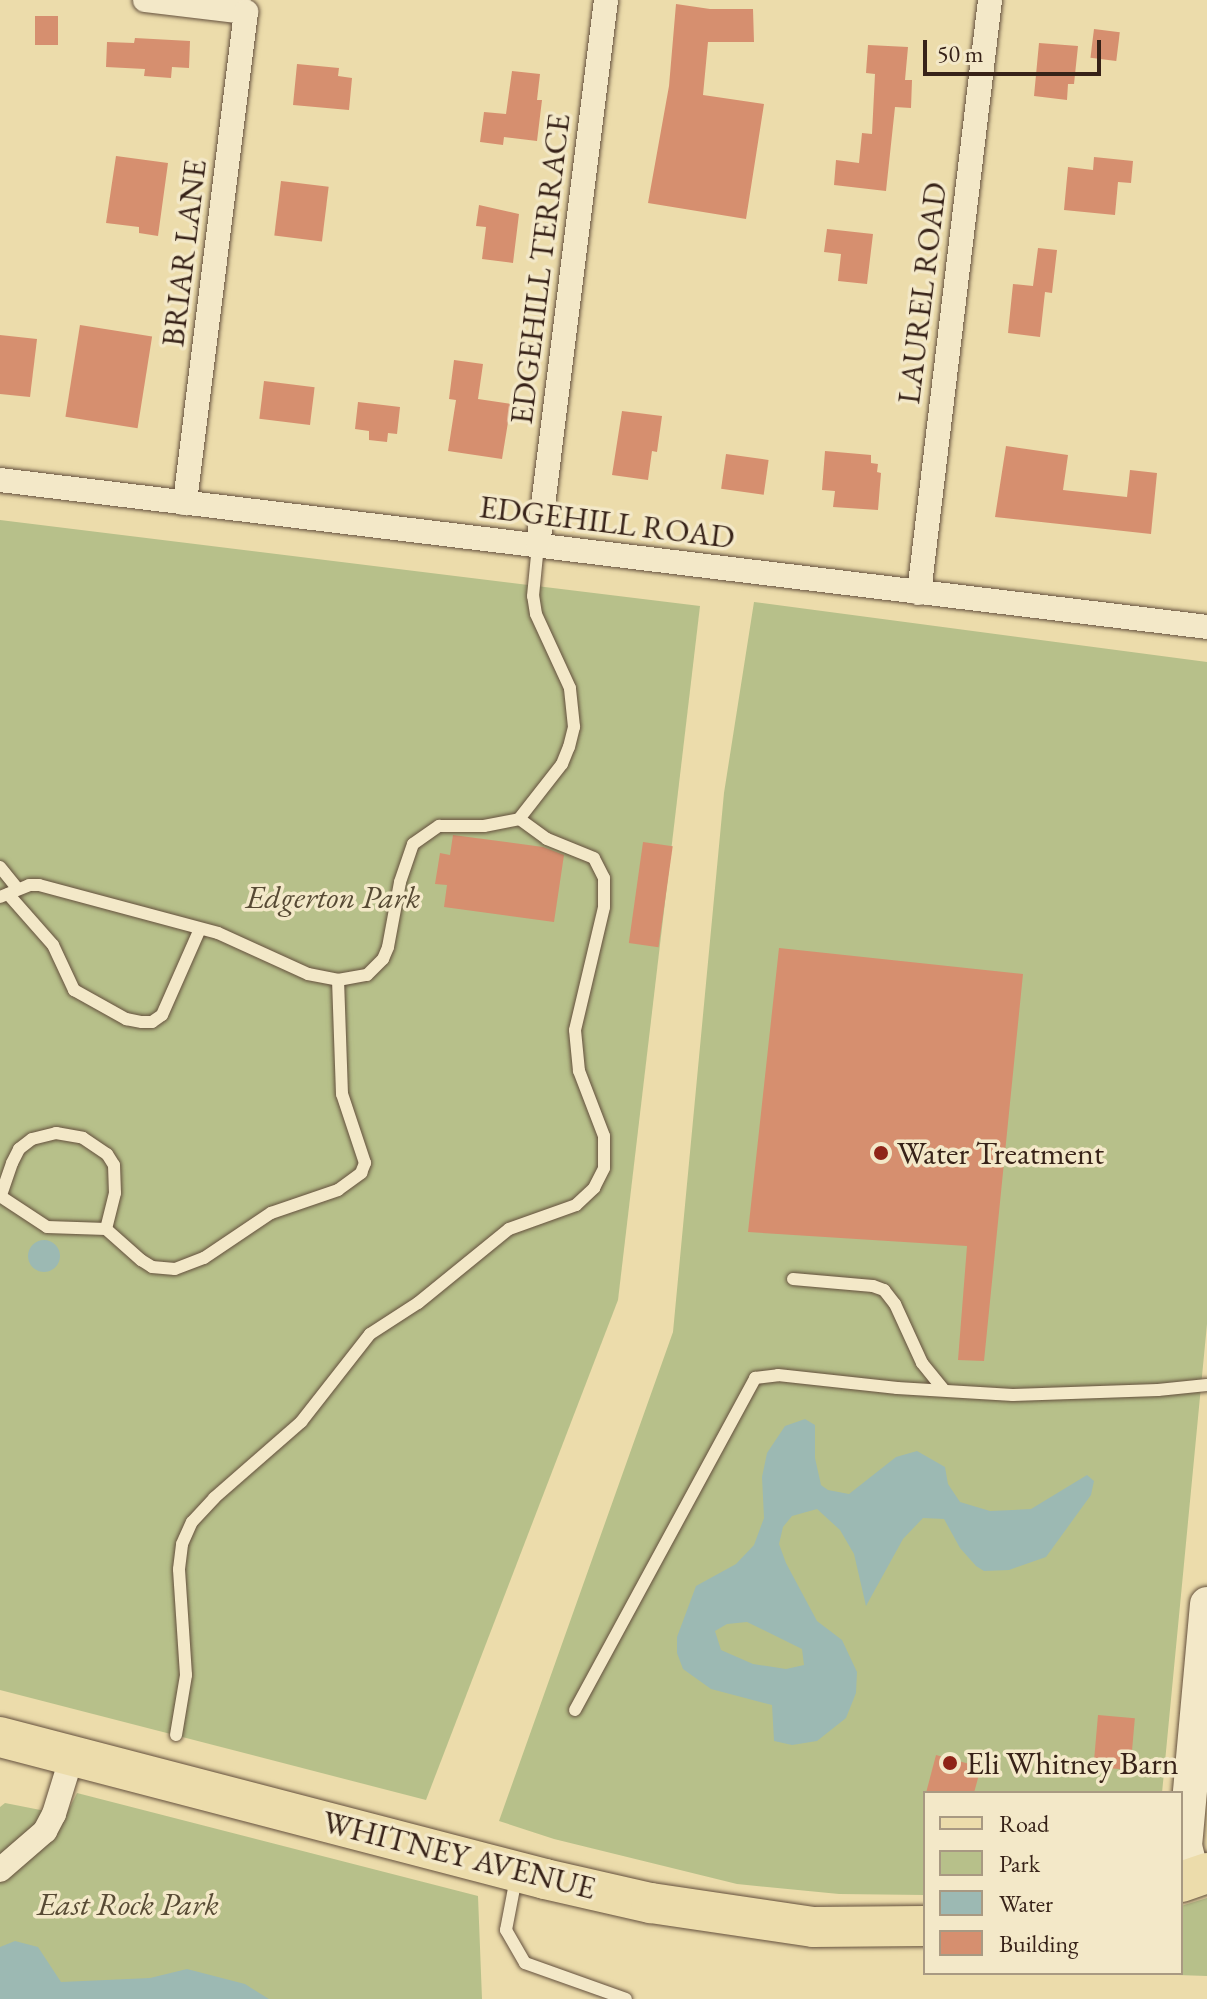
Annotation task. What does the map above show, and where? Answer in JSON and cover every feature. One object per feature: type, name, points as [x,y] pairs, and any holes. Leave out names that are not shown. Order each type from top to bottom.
[{"type":"main road","points":[[1194,1878],[1185,1846],[1207,1604]]},
{"type":"main road","name":"WHITNEY AVENUE","points":[[0,1737],[651,1903],[813,1927],[923,1926]]},
{"type":"street","name":"BRIAR LANE","points":[[145,0],[246,12],[185,503]]},
{"type":"street","name":"EDGEHILL TERRACE","points":[[538,545],[606,0]]},
{"type":"street","name":"LAUREL ROAD","points":[[919,593],[990,0]]},
{"type":"street","name":"EDGEHILL ROAD","points":[[0,480],[1207,627]]},
{"type":"street","points":[[0,1870],[45,1831],[54,1814],[72,1756]]},
{"type":"lane","points":[[9,893],[39,885],[236,940],[308,974],[338,980],[367,975],[383,959],[405,862],[413,844],[424,833],[439,826],[484,826],[519,819],[562,764],[574,727],[570,688],[563,667],[536,614],[533,584],[538,545]]},
{"type":"lane","points":[[176,1735],[186,1675],[179,1569],[182,1544],[192,1522],[214,1498],[301,1422],[370,1334],[418,1303],[509,1229],[576,1205],[594,1188],[604,1168],[604,1136],[579,1071],[575,1030],[604,907],[604,878],[594,858],[539,834],[519,819]]},
{"type":"lane","points":[[0,867],[9,893],[48,938],[74,990],[126,1019],[152,1022],[169,1003],[200,929]]},
{"type":"lane","points":[[106,1229],[115,1193],[114,1165],[107,1154],[83,1138],[56,1133],[32,1139],[19,1149],[1,1196],[35,1222],[47,1227],[106,1229],[152,1267],[175,1269],[204,1258],[271,1213],[338,1190],[361,1173],[364,1153],[342,1094],[338,980]]},
{"type":"lane","points":[[793,1279],[873,1286],[884,1290],[895,1304],[922,1363],[943,1389]]},
{"type":"lane","points":[[575,1710],[755,1378],[778,1375],[1013,1395],[1158,1390],[1207,1385]]},
{"type":"lane","points":[[517,1871],[506,1930],[525,1963],[626,1999]]},
{"type":"green space","name":"Edgerton Park","points":[[0,520],[700,606],[618,1300],[426,1800],[0,1690]]},
{"type":"green space","points":[[754,602],[1207,662],[1207,1324],[1162,1791],[923,1791],[923,1895],[839,1894],[737,1884],[554,1839],[499,1821],[673,1332],[724,793]]},
{"type":"green space","name":"East Rock Park","points":[[77,1793],[478,1896],[482,1999],[0,1999],[0,1807],[5,1803],[66,1815]]},
{"type":"green space","points":[[1207,1898],[1207,1976],[1178,1975],[1183,1975],[1183,1905]]},
{"type":"water","points":[[44,1240],[55,1245],[60,1256],[55,1267],[44,1272],[33,1267],[28,1256],[33,1245]]},
{"type":"water","points":[[805,1419],[815,1425],[815,1458],[821,1485],[828,1490],[849,1494],[896,1457],[917,1451],[945,1467],[948,1484],[960,1502],[990,1511],[1031,1509],[1087,1475],[1094,1481],[1091,1495],[1046,1557],[1009,1570],[984,1571],[960,1548],[944,1519],[923,1518],[903,1539],[866,1606],[854,1554],[840,1530],[817,1509],[792,1516],[783,1527],[779,1544],[786,1563],[817,1621],[842,1640],[857,1672],[856,1693],[846,1718],[817,1741],[792,1745],[774,1741],[772,1705],[711,1689],[683,1669],[677,1653],[677,1637],[696,1586],[736,1564],[754,1545],[764,1518],[762,1477],[767,1453],[785,1426]],"holes":[[[747,1622],[802,1649],[804,1665],[786,1669],[753,1664],[721,1650],[715,1631],[727,1624]]]},
{"type":"water","points":[[15,1941],[38,1947],[61,1982],[150,1978],[187,1969],[245,1984],[269,1999],[0,1999],[0,1947]]},
{"type":"building","points":[[676,4],[710,9],[753,9],[754,42],[708,42],[703,95],[764,104],[746,219],[648,203],[669,86]]},
{"type":"building","points":[[35,16],[58,16],[58,45],[35,45]]},
{"type":"building","points":[[1094,29],[1120,32],[1116,61],[1090,58]]},
{"type":"building","points":[[135,38],[190,41],[189,68],[172,67],[171,78],[144,76],[145,69],[106,67],[107,42],[134,43]]},
{"type":"building","points":[[1039,43],[1078,46],[1074,84],[1068,84],[1067,100],[1034,96]]},
{"type":"building","points":[[868,45],[908,47],[905,80],[912,80],[911,108],[895,107],[886,191],[834,185],[836,160],[859,163],[862,133],[872,134],[875,74],[866,73]]},
{"type":"building","points":[[297,64],[339,68],[338,76],[352,78],[349,110],[293,105]]},
{"type":"building","points":[[512,71],[540,74],[537,100],[542,100],[537,141],[504,137],[503,145],[480,142],[484,112],[506,114]]},
{"type":"building","points":[[116,156],[168,163],[158,236],[139,233],[139,227],[106,223]]},
{"type":"building","points":[[1094,157],[1133,161],[1131,183],[1118,182],[1115,215],[1064,210],[1068,167],[1093,170]]},
{"type":"building","points":[[281,181],[329,187],[322,241],[274,236]]},
{"type":"building","points":[[479,205],[519,214],[513,263],[482,259],[486,227],[476,226]]},
{"type":"building","points":[[827,229],[873,234],[867,284],[838,281],[841,254],[824,252]]},
{"type":"building","points":[[1038,248],[1057,250],[1052,293],[1045,292],[1040,337],[1008,333],[1013,284],[1033,286]]},
{"type":"building","points":[[80,325],[152,336],[138,428],[65,417]]},
{"type":"building","points":[[0,335],[37,339],[30,397],[0,394]]},
{"type":"building","points":[[454,360],[483,364],[478,399],[511,404],[502,459],[448,451],[456,400],[449,399]]},
{"type":"building","points":[[264,381],[315,387],[310,425],[259,419]]},
{"type":"building","points":[[358,402],[400,407],[397,434],[388,433],[387,442],[369,440],[369,431],[355,429]]},
{"type":"building","points":[[622,411],[662,416],[657,452],[652,451],[648,480],[612,475]]},
{"type":"building","points":[[1006,446],[1068,455],[1063,490],[1127,497],[1130,470],[1157,473],[1151,534],[995,517]]},
{"type":"building","points":[[825,451],[871,455],[871,463],[878,464],[877,472],[881,473],[878,510],[833,507],[835,491],[822,490]]},
{"type":"building","points":[[726,454],[769,460],[764,495],[721,489]]},
{"type":"building","points":[[453,835],[543,847],[564,855],[554,922],[444,907],[447,885],[435,884],[440,853],[450,855]]},
{"type":"building","points":[[643,842],[673,846],[659,947],[629,943]]},
{"type":"building","name":"Water Treatment","points":[[779,948],[1023,974],[984,1361],[958,1360],[967,1246],[748,1232]]},
{"type":"building","points":[[1098,1715],[1135,1718],[1130,1770],[1093,1767]]},
{"type":"building","points":[[936,1755],[981,1767],[975,1791],[927,1791]]},
{"type":"place","name":"Water Treatment","points":[[881,1153]]},
{"type":"place","name":"Eli Whitney Barn","points":[[950,1763]]}]
